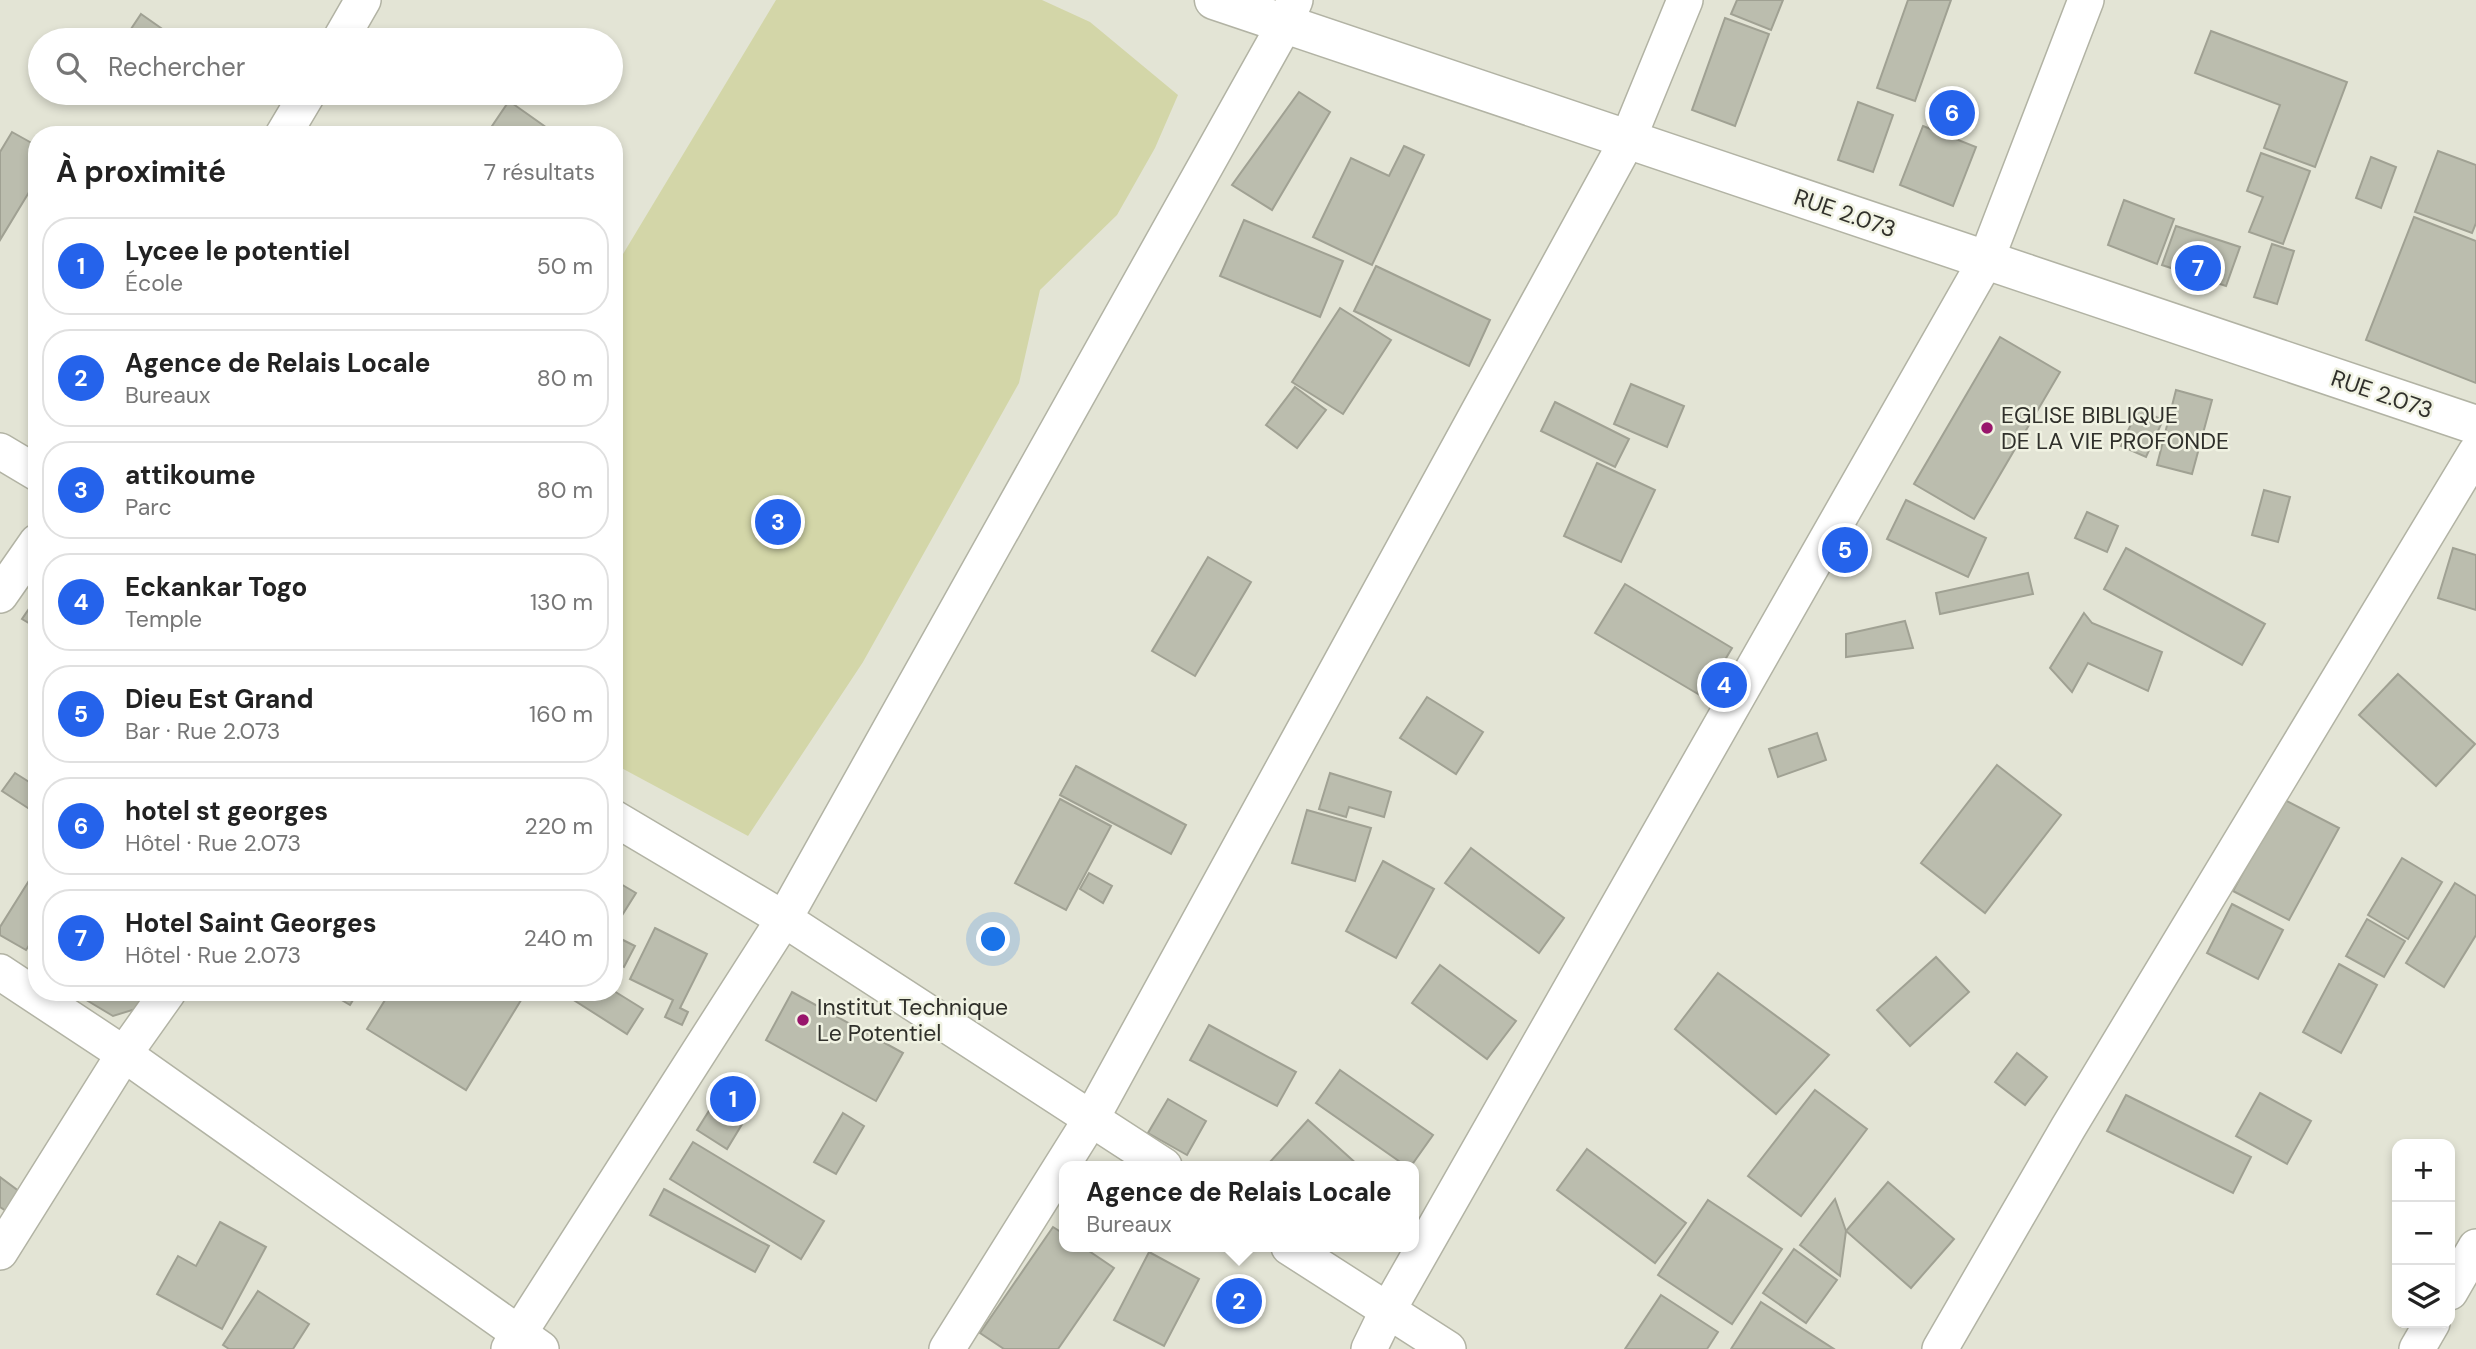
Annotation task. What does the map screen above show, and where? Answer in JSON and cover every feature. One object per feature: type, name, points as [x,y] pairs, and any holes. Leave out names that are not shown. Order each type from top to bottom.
[{"type":"street","points":[[347,28],[363,0]]},
{"type":"street","name":"RUE 2.073","points":[[1214,0],[1290,12],[1628,139],[2476,425]]},
{"type":"street","points":[[1065,1161],[1091,1119],[1628,139],[1685,0]]},
{"type":"street","points":[[1368,1349],[1986,260],[2086,0]]},
{"type":"street","points":[[44,1001],[124,1054],[523,1344],[783,919],[1290,12]]},
{"type":"street","points":[[288,126],[301,105]]},
{"type":"street","points":[[0,451],[28,468]]},
{"type":"street","points":[[1940,1349],[2068,1128],[2476,452]]},
{"type":"street","points":[[0,595],[28,555]]},
{"type":"street","points":[[623,823],[783,919],[1156,1161]]},
{"type":"street","points":[[0,972],[28,991]]},
{"type":"street","points":[[0,1252],[124,1054],[162,1001]]},
{"type":"street","points":[[947,1349],[1059,1170]]},
{"type":"street","points":[[2455,1283],[2476,1247]]},
{"type":"street","points":[[1297,1252],[1448,1349]]},
{"type":"street","points":[[2417,1349],[2429,1328]]},
{"type":"green space","points":[[776,0],[1042,0],[1090,22],[1178,95],[1155,148],[1117,215],[1040,290],[1019,383],[863,662],[748,836],[623,769],[623,254]]},
{"type":"building","points":[[1737,0],[1783,0],[1771,30],[1731,14]]},
{"type":"building","points":[[1908,0],[1951,0],[1915,101],[1877,88]]},
{"type":"building","points":[[141,14],[161,28],[132,28]]},
{"type":"building","points":[[1725,18],[1769,34],[1735,126],[1692,110]]},
{"type":"building","points":[[2211,31],[2347,82],[2315,167],[2264,148],[2280,105],[2195,73]]},
{"type":"building","points":[[1299,92],[1330,112],[1272,210],[1232,185]]},
{"type":"building","points":[[1858,102],[1893,115],[1873,172],[1838,160]]},
{"type":"building","points":[[506,105],[515,105],[544,126],[492,126]]},
{"type":"building","points":[[1923,126],[1976,147],[1953,206],[1900,185]]},
{"type":"building","points":[[12,132],[28,141],[28,194],[0,240],[0,152]]},
{"type":"building","points":[[1404,146],[1424,155],[1372,265],[1313,237],[1351,158],[1389,176]]},
{"type":"building","points":[[2438,151],[2476,165],[2476,223],[2472,233],[2415,212]]},
{"type":"building","points":[[2261,153],[2310,171],[2283,244],[2249,232],[2263,197],[2247,191]]},
{"type":"building","points":[[2371,157],[2396,167],[2381,208],[2356,198]]},
{"type":"building","points":[[2124,200],[2174,219],[2157,264],[2108,245]]},
{"type":"building","points":[[2414,217],[2476,241],[2476,383],[2366,340]]},
{"type":"building","points":[[1244,220],[1343,261],[1320,317],[1220,276]]},
{"type":"building","points":[[2176,226],[2240,247],[2226,286],[2162,265]]},
{"type":"building","points":[[2272,244],[2294,251],[2277,304],[2254,297]]},
{"type":"building","points":[[1376,266],[1490,320],[1469,366],[1354,311]]},
{"type":"building","points":[[1340,308],[1391,340],[1343,414],[1292,382]]},
{"type":"building","name":"EGLISE BIBLIQUE DE LA VIE PROFONDE","points":[[2000,337],[2060,372],[1974,519],[1914,484]]},
{"type":"building","points":[[1631,384],[1684,406],[1667,447],[1614,424]]},
{"type":"building","points":[[1295,387],[1326,410],[1297,448],[1266,425]]},
{"type":"building","points":[[2176,390],[2212,400],[2192,474],[2157,465]]},
{"type":"building","points":[[1555,402],[1629,439],[1615,467],[1541,431]]},
{"type":"building","points":[[2138,409],[2163,420],[2146,457],[2121,446]]},
{"type":"building","points":[[1597,463],[1655,490],[1621,562],[1564,536]]},
{"type":"building","points":[[2264,490],[2290,497],[2278,542],[2252,535]]},
{"type":"building","points":[[1906,500],[1986,538],[1968,577],[1887,539]]},
{"type":"building","points":[[2087,512],[2118,526],[2107,552],[2075,538]]},
{"type":"building","points":[[2126,548],[2265,624],[2242,665],[2104,589]]},
{"type":"building","points":[[2453,548],[2476,555],[2476,610],[2438,598]]},
{"type":"building","points":[[1208,557],[1251,582],[1195,676],[1152,651]]},
{"type":"building","points":[[2028,573],[2033,594],[1940,614],[1936,593]]},
{"type":"building","points":[[1625,584],[1732,648],[1703,697],[1595,633]]},
{"type":"building","points":[[28,610],[28,623],[22,619]]},
{"type":"building","points":[[2084,613],[2092,623],[2162,652],[2148,691],[2088,663],[2072,692],[2050,668]]},
{"type":"building","points":[[1905,621],[1913,648],[1846,657],[1846,634]]},
{"type":"building","points":[[2398,674],[2475,744],[2436,786],[2359,715]]},
{"type":"building","points":[[1427,697],[1483,732],[1456,774],[1400,738]]},
{"type":"building","points":[[1817,733],[1826,760],[1778,777],[1769,749]]},
{"type":"building","points":[[1997,765],[2061,815],[1985,913],[1921,863]]},
{"type":"building","points":[[1076,766],[1186,825],[1171,854],[1060,795]]},
{"type":"building","points":[[15,773],[28,781],[28,808],[2,791]]},
{"type":"building","points":[[1330,773],[1391,792],[1384,817],[1349,807],[1346,817],[1319,809]]},
{"type":"building","points":[[1060,799],[1111,826],[1066,910],[1015,883]]},
{"type":"building","points":[[2283,799],[2339,828],[2289,920],[2233,891]]},
{"type":"building","points":[[1307,810],[1371,828],[1355,881],[1292,863]]},
{"type":"building","points":[[1471,848],[1564,918],[1539,953],[1445,883]]},
{"type":"building","points":[[2402,858],[2442,882],[2408,939],[2368,915]]},
{"type":"building","points":[[1383,861],[1434,889],[1396,958],[1346,931]]},
{"type":"building","points":[[1089,873],[1112,886],[1103,903],[1080,889]]},
{"type":"building","points":[[28,882],[26,950],[0,935],[0,927]]},
{"type":"building","points":[[2455,883],[2476,896],[2476,935],[2444,987],[2406,963]]},
{"type":"building","points":[[623,885],[636,893],[623,914]]},
{"type":"building","points":[[2232,904],[2283,930],[2258,979],[2207,953]]},
{"type":"building","points":[[2367,919],[2405,941],[2384,977],[2346,956]]},
{"type":"building","points":[[655,928],[707,954],[680,1008],[688,1012],[682,1025],[665,1017],[673,1000],[630,979]]},
{"type":"building","points":[[623,940],[635,946],[623,966]]},
{"type":"building","points":[[1936,957],[1969,992],[1910,1046],[1877,1010]]},
{"type":"building","points":[[2339,964],[2377,985],[2341,1053],[2303,1032]]},
{"type":"building","points":[[1440,965],[1516,1021],[1487,1059],[1412,1003]]},
{"type":"building","points":[[1718,973],[1829,1055],[1776,1114],[1675,1029]]},
{"type":"building","points":[[792,992],[903,1053],[876,1101],[766,1040]]},
{"type":"building","points":[[623,997],[643,1009],[627,1034],[575,1001],[623,1001]]},
{"type":"building","points":[[88,1001],[143,1001],[139,1008],[113,1016]]},
{"type":"building","points":[[384,1001],[520,1001],[466,1090],[367,1029]]},
{"type":"building","points":[[1209,1025],[1296,1072],[1277,1106],[1190,1060]]},
{"type":"building","points":[[2017,1053],[2047,1077],[2025,1105],[1995,1082]]},
{"type":"building","points":[[1340,1070],[1433,1135],[1415,1161],[1399,1161],[1316,1103]]},
{"type":"building","points":[[1815,1090],[1867,1129],[1801,1216],[1748,1176]]},
{"type":"building","points":[[720,1093],[750,1111],[727,1149],[697,1130]]},
{"type":"building","points":[[2260,1093],[2311,1121],[2287,1164],[2236,1136]]},
{"type":"building","points":[[2126,1095],[2251,1157],[2233,1193],[2107,1131]]},
{"type":"building","points":[[1168,1099],[1206,1121],[1187,1155],[1148,1133]]},
{"type":"building","points":[[843,1113],[864,1126],[836,1174],[814,1162]]},
{"type":"building","points":[[1308,1120],[1353,1161],[1271,1161]]},
{"type":"building","points":[[693,1142],[824,1221],[801,1259],[670,1179]]},
{"type":"building","points":[[1587,1149],[1686,1223],[1655,1263],[1557,1190]]},
{"type":"building","points":[[0,1177],[20,1192],[6,1211],[0,1207]]},
{"type":"building","points":[[1888,1182],[1954,1239],[1911,1288],[1846,1231]]},
{"type":"building","points":[[664,1189],[769,1246],[755,1272],[650,1215]]},
{"type":"building","points":[[1835,1199],[1846,1231],[1840,1276],[1800,1245]]},
{"type":"building","points":[[1708,1200],[1782,1249],[1732,1324],[1658,1275]]},
{"type":"building","points":[[220,1222],[266,1247],[222,1329],[157,1294],[178,1256],[196,1266]]},
{"type":"building","points":[[1053,1227],[1059,1231],[1059,1252],[1090,1252],[1114,1268],[1058,1349],[1004,1349],[980,1333]]},
{"type":"building","points":[[1794,1249],[1837,1280],[1806,1323],[1763,1293]]},
{"type":"building","points":[[1149,1252],[1199,1279],[1164,1346],[1114,1320]]},
{"type":"building","points":[[258,1291],[309,1324],[293,1349],[229,1349],[223,1345]]},
{"type":"building","points":[[1661,1295],[1718,1332],[1707,1349],[1625,1349]]},
{"type":"building","points":[[1761,1302],[1834,1349],[1731,1349]]},
{"type":"place","name":"hotel st georges","points":[[1952,113]]},
{"type":"place","name":"Hotel Saint Georges","points":[[2198,268]]},
{"type":"place","name":"EGLISE BIBLIQUE DE LA VIE PROFONDE","points":[[1987,428]]},
{"type":"place","name":"attikoume","points":[[778,522]]},
{"type":"place","name":"Dieu Est Grand","points":[[1845,550]]},
{"type":"place","name":"Eckankar Togo","points":[[1724,685]]},
{"type":"place","name":"Institut Technique Le Potentiel","points":[[803,1020]]},
{"type":"place","name":"Lycee le potentiel","points":[[733,1099]]},
{"type":"place","name":"Agence de Relais Locale","points":[[1239,1301]]}]
